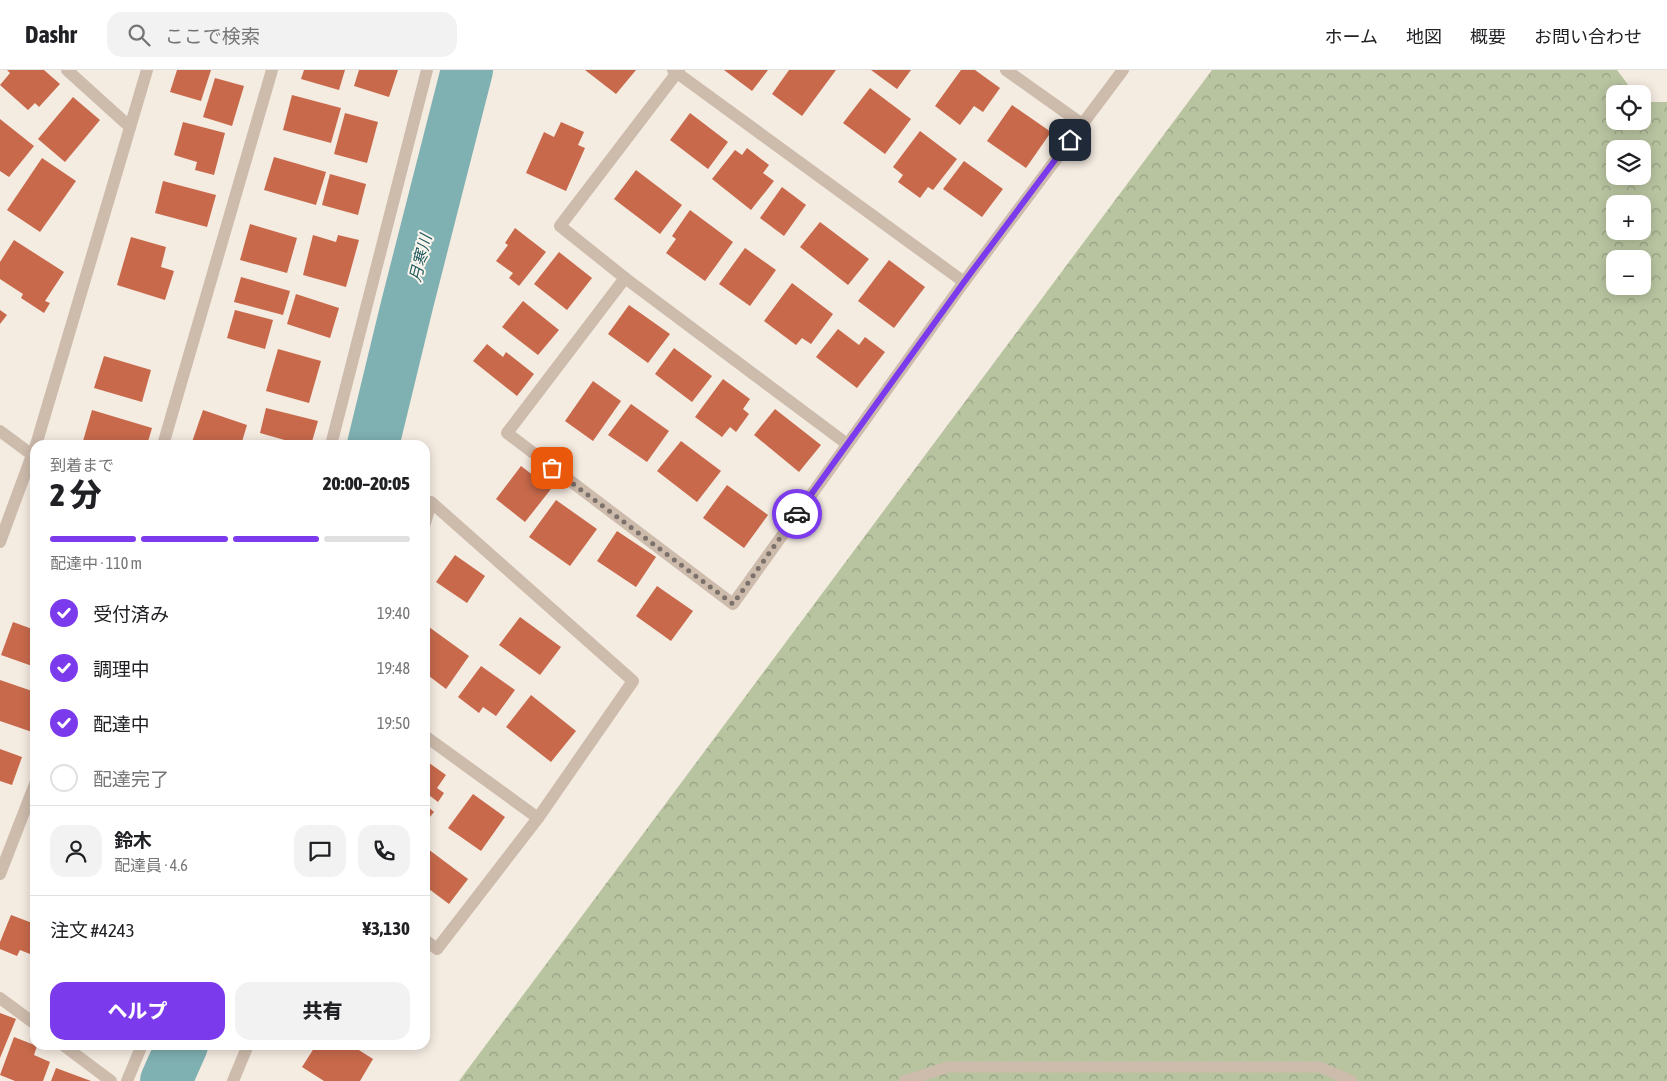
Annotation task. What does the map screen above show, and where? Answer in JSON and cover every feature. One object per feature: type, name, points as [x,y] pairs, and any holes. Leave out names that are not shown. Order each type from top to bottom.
[{"type":"street","points":[[67,70],[130,127]]},
{"type":"street","points":[[38,440],[147,70]]},
{"type":"street","points":[[164,440],[272,70]]},
{"type":"street","points":[[332,440],[427,70]]},
{"type":"street","points":[[1006,70],[1082,124]]},
{"type":"street","points":[[625,278],[507,434],[733,604],[964,282],[1123,70]]},
{"type":"street","points":[[847,444],[625,278],[560,226],[676,71],[964,282]]},
{"type":"street","points":[[0,430],[30,448]]},
{"type":"street","points":[[0,542],[30,464]]},
{"type":"street","points":[[430,505],[431,502],[633,681],[538,818],[437,949],[430,944]]},
{"type":"street","points":[[430,740],[538,818]]},
{"type":"street","points":[[0,874],[30,797]]},
{"type":"street","points":[[0,998],[30,1020]]},
{"type":"street","points":[[70,1050],[111,1081]]},
{"type":"street","points":[[127,1081],[140,1050]]},
{"type":"street","points":[[232,1081],[246,1050]]},
{"type":"lane","points":[[904,1081],[948,1067],[1320,1067],[1352,1081]]},
{"type":"green space","points":[[1212,70],[1617,70],[1628,85],[1606,85],[1606,130],[1651,130],[1651,102],[1667,102],[1667,1081],[459,1081]]},
{"type":"building","points":[[7,70],[44,70],[60,84],[39,107],[35,103],[28,110],[0,85],[10,73]]},
{"type":"building","points":[[177,70],[211,70],[201,101],[170,92]]},
{"type":"building","points":[[304,70],[345,70],[339,90],[301,79]]},
{"type":"building","points":[[359,70],[398,70],[389,97],[354,86]]},
{"type":"building","points":[[585,70],[636,70],[616,94]]},
{"type":"building","points":[[724,70],[768,70],[752,91]]},
{"type":"building","points":[[789,70],[836,70],[802,116],[772,94]]},
{"type":"building","points":[[871,70],[911,70],[897,89]]},
{"type":"building","points":[[961,70],[975,70],[1000,88],[983,112],[974,106],[960,125],[935,106]]},
{"type":"building","points":[[215,78],[244,86],[232,126],[203,117]]},
{"type":"building","points":[[870,88],[911,119],[885,154],[843,123]]},
{"type":"building","points":[[292,95],[341,108],[331,143],[283,130]]},
{"type":"building","points":[[73,97],[100,120],[65,162],[38,139]]},
{"type":"building","points":[[1012,105],[1051,132],[1026,168],[987,141]]},
{"type":"building","points":[[345,113],[378,122],[367,163],[334,154]]},
{"type":"building","points":[[690,113],[728,142],[708,169],[670,140]]},
{"type":"building","points":[[0,119],[34,146],[9,177],[0,171]]},
{"type":"building","points":[[183,122],[225,133],[214,175],[195,170],[197,162],[174,155]]},
{"type":"building","points":[[561,122],[584,132],[578,145],[585,148],[566,191],[526,173],[544,132],[554,137]]},
{"type":"building","points":[[920,131],[957,159],[933,190],[928,187],[920,198],[898,182],[903,175],[893,167]]},
{"type":"building","points":[[747,148],[769,165],[763,173],[774,181],[751,210],[712,179],[735,150],[742,155]]},
{"type":"building","points":[[274,157],[326,172],[316,205],[264,190]]},
{"type":"building","points":[[42,158],[76,181],[40,232],[7,210]]},
{"type":"building","points":[[964,161],[1003,189],[982,217],[943,189]]},
{"type":"building","points":[[636,170],[682,205],[660,234],[614,199]]},
{"type":"building","points":[[330,174],[366,184],[358,215],[322,205]]},
{"type":"building","points":[[163,181],[216,195],[207,227],[155,213]]},
{"type":"building","points":[[782,187],[806,205],[784,236],[760,218]]},
{"type":"building","points":[[690,210],[733,242],[705,281],[666,253],[676,239],[672,236]]},
{"type":"building","points":[[820,222],[869,259],[848,285],[800,247]]},
{"type":"building","points":[[250,224],[297,238],[287,273],[240,260]]},
{"type":"building","points":[[515,228],[546,252],[519,286],[509,278],[513,273],[496,261],[508,245],[505,243]]},
{"type":"building","points":[[313,235],[336,242],[338,235],[359,240],[346,287],[303,275]]},
{"type":"building","points":[[131,237],[166,247],[161,267],[174,271],[165,300],[117,285]]},
{"type":"building","points":[[14,240],[64,272],[45,301],[50,303],[44,313],[21,298],[23,294],[0,279],[0,262]]},
{"type":"building","points":[[745,248],[776,270],[750,306],[719,284]]},
{"type":"building","points":[[559,252],[592,278],[567,310],[534,284]]},
{"type":"building","points":[[889,260],[925,287],[894,328],[858,301]]},
{"type":"building","points":[[241,277],[290,291],[283,315],[234,302]]},
{"type":"building","points":[[792,283],[833,314],[811,344],[802,338],[796,345],[764,321]]},
{"type":"building","points":[[296,294],[339,308],[330,338],[287,324]]},
{"type":"building","points":[[523,301],[559,330],[538,355],[502,327]]},
{"type":"building","points":[[629,305],[670,334],[648,363],[608,334]]},
{"type":"building","points":[[0,310],[7,315],[0,324]]},
{"type":"building","points":[[235,310],[273,320],[265,349],[227,338]]},
{"type":"building","points":[[838,329],[859,345],[865,337],[885,352],[857,388],[816,357]]},
{"type":"building","points":[[487,344],[503,357],[506,352],[534,374],[517,396],[473,361]]},
{"type":"building","points":[[674,348],[712,376],[692,402],[655,374]]},
{"type":"building","points":[[278,349],[321,361],[309,403],[266,391]]},
{"type":"building","points":[[104,356],[151,370],[142,402],[94,388]]},
{"type":"building","points":[[723,379],[750,399],[743,409],[749,414],[736,432],[730,427],[722,437],[695,417]]},
{"type":"building","points":[[593,381],[621,401],[593,441],[565,421]]},
{"type":"building","points":[[631,404],[669,431],[647,462],[608,435]]},
{"type":"building","points":[[266,408],[318,421],[312,440],[284,440],[260,433]]},
{"type":"building","points":[[775,409],[821,445],[799,472],[754,435]]},
{"type":"building","points":[[92,410],[152,428],[148,440],[83,440]]},
{"type":"building","points":[[203,410],[247,425],[242,440],[193,440]]},
{"type":"building","points":[[681,441],[721,471],[697,502],[657,471]]},
{"type":"building","points":[[521,466],[551,489],[525,522],[496,499]]},
{"type":"building","points":[[727,485],[768,515],[744,548],[703,518]]},
{"type":"building","points":[[556,500],[597,529],[570,566],[529,537]]},
{"type":"building","points":[[617,531],[656,557],[636,587],[597,561]]},
{"type":"building","points":[[455,555],[485,576],[467,603],[436,582]]},
{"type":"building","points":[[657,586],[693,611],[671,641],[636,616]]},
{"type":"building","points":[[520,617],[561,647],[540,675],[499,645]]},
{"type":"building","points":[[13,622],[30,628],[30,665],[1,655]]},
{"type":"building","points":[[430,628],[469,656],[446,689],[430,677]]},
{"type":"building","points":[[481,666],[515,690],[496,716],[483,707],[479,713],[458,697]]},
{"type":"building","points":[[0,680],[30,690],[30,731],[0,721]]},
{"type":"building","points":[[531,695],[576,731],[551,762],[506,727]]},
{"type":"building","points":[[0,749],[22,757],[12,785],[0,781]]},
{"type":"building","points":[[430,764],[446,775],[437,788],[444,793],[438,802],[430,796]]},
{"type":"building","points":[[473,794],[505,817],[481,851],[448,828]]},
{"type":"building","points":[[430,808],[434,812],[430,817]]},
{"type":"building","points":[[430,850],[468,879],[449,904],[430,890]]},
{"type":"building","points":[[11,915],[30,922],[30,954],[20,950],[17,956],[0,949],[0,942]]},
{"type":"building","points":[[0,1013],[16,1019],[0,1058]]},
{"type":"building","points":[[14,1037],[30,1043],[30,1050],[36,1050],[34,1055],[50,1062],[43,1081],[15,1081],[0,1075]]},
{"type":"building","points":[[313,1050],[359,1050],[373,1059],[360,1081],[324,1081],[302,1067]]},
{"type":"building","points":[[56,1068],[91,1081],[51,1081]]},
{"type":"waterway","name":"月寒川","points":[[374,440],[467,70]]},
{"type":"waterway","name":"月寒川","points":[[166,1081],[180,1050]]},
{"type":"way so far","points":[[552,468],[733,604],[797,514]]},
{"type":"route","points":[[797,514],[964,282],[1070,140]]}]
